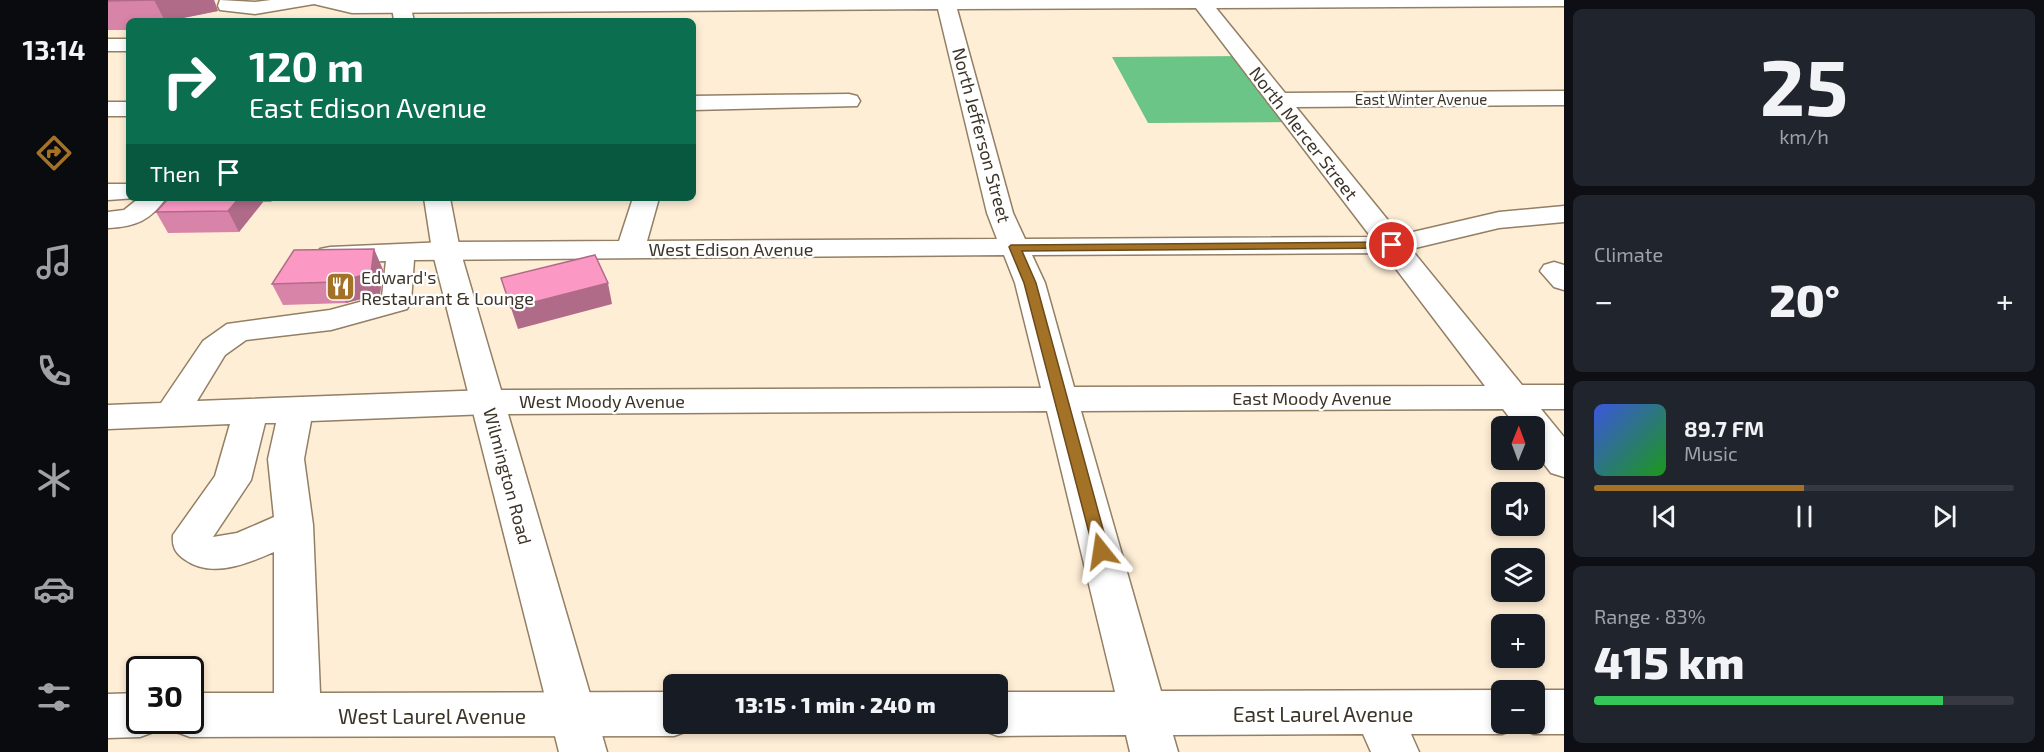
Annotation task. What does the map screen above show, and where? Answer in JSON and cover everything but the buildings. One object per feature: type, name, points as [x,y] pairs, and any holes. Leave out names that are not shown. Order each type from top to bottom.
[{"type":"street","points":[[229,0],[227,6],[242,8],[337,4],[352,7],[402,9],[508,3],[696,13],[946,3],[1564,0]]},
{"type":"street","points":[[1555,0],[1564,6]]},
{"type":"street","name":"North Mercer Street","points":[[1201,1],[1564,463]]},
{"type":"street","name":"North Jefferson Street","points":[[946,3],[1000,213],[1030,283],[1149,733]]},
{"type":"street","points":[[108,45],[126,45]]},
{"type":"street","name":"East Winter Avenue","points":[[1278,100],[1564,98]]},
{"type":"street","points":[[696,103],[849,101]]},
{"type":"street","points":[[108,109],[126,109]]},
{"type":"street","points":[[108,192],[126,192]]},
{"type":"street","points":[[108,220],[130,219],[140,213],[150,201]]},
{"type":"street","name":"Wilmington Road","points":[[438,201],[446,250],[578,733]]},
{"type":"street","points":[[630,249],[645,201]]},
{"type":"street","name":"West Edison Avenue","points":[[306,256],[446,250],[1392,245],[1482,224],[1564,214]]},
{"type":"street","points":[[171,414],[214,348],[238,331],[331,320],[396,302],[401,252]]},
{"type":"street","name":"East Moody Avenue","points":[[1060,398],[1564,397]]},
{"type":"street","name":"West Moody Avenue","points":[[108,417],[488,402],[1060,398]]},
{"type":"street","points":[[296,409],[286,459],[294,525],[294,608],[298,669],[296,715]]},
{"type":"street","points":[[251,411],[232,480],[193,535],[192,544],[196,548],[211,553],[227,553],[294,525]]},
{"type":"street","points":[[1545,712],[1564,712]]},
{"type":"street","name":"East Laurel Avenue","points":[[1149,733],[1386,732],[1491,714]]},
{"type":"street","name":"West Laurel Avenue","points":[[204,715],[296,715],[578,733],[663,716]]},
{"type":"street","points":[[1008,715],[1149,733]]},
{"type":"street","points":[[108,716],[126,716]]},
{"type":"green space","points":[[1244,56],[1296,122],[1148,123],[1112,57]]},
{"type":"place","name":"Edward's Restaurant & Lounge","points":[[340,287]]},
{"type":"route","points":[[1101,551],[1030,283],[1015,247],[1392,245]]}]
